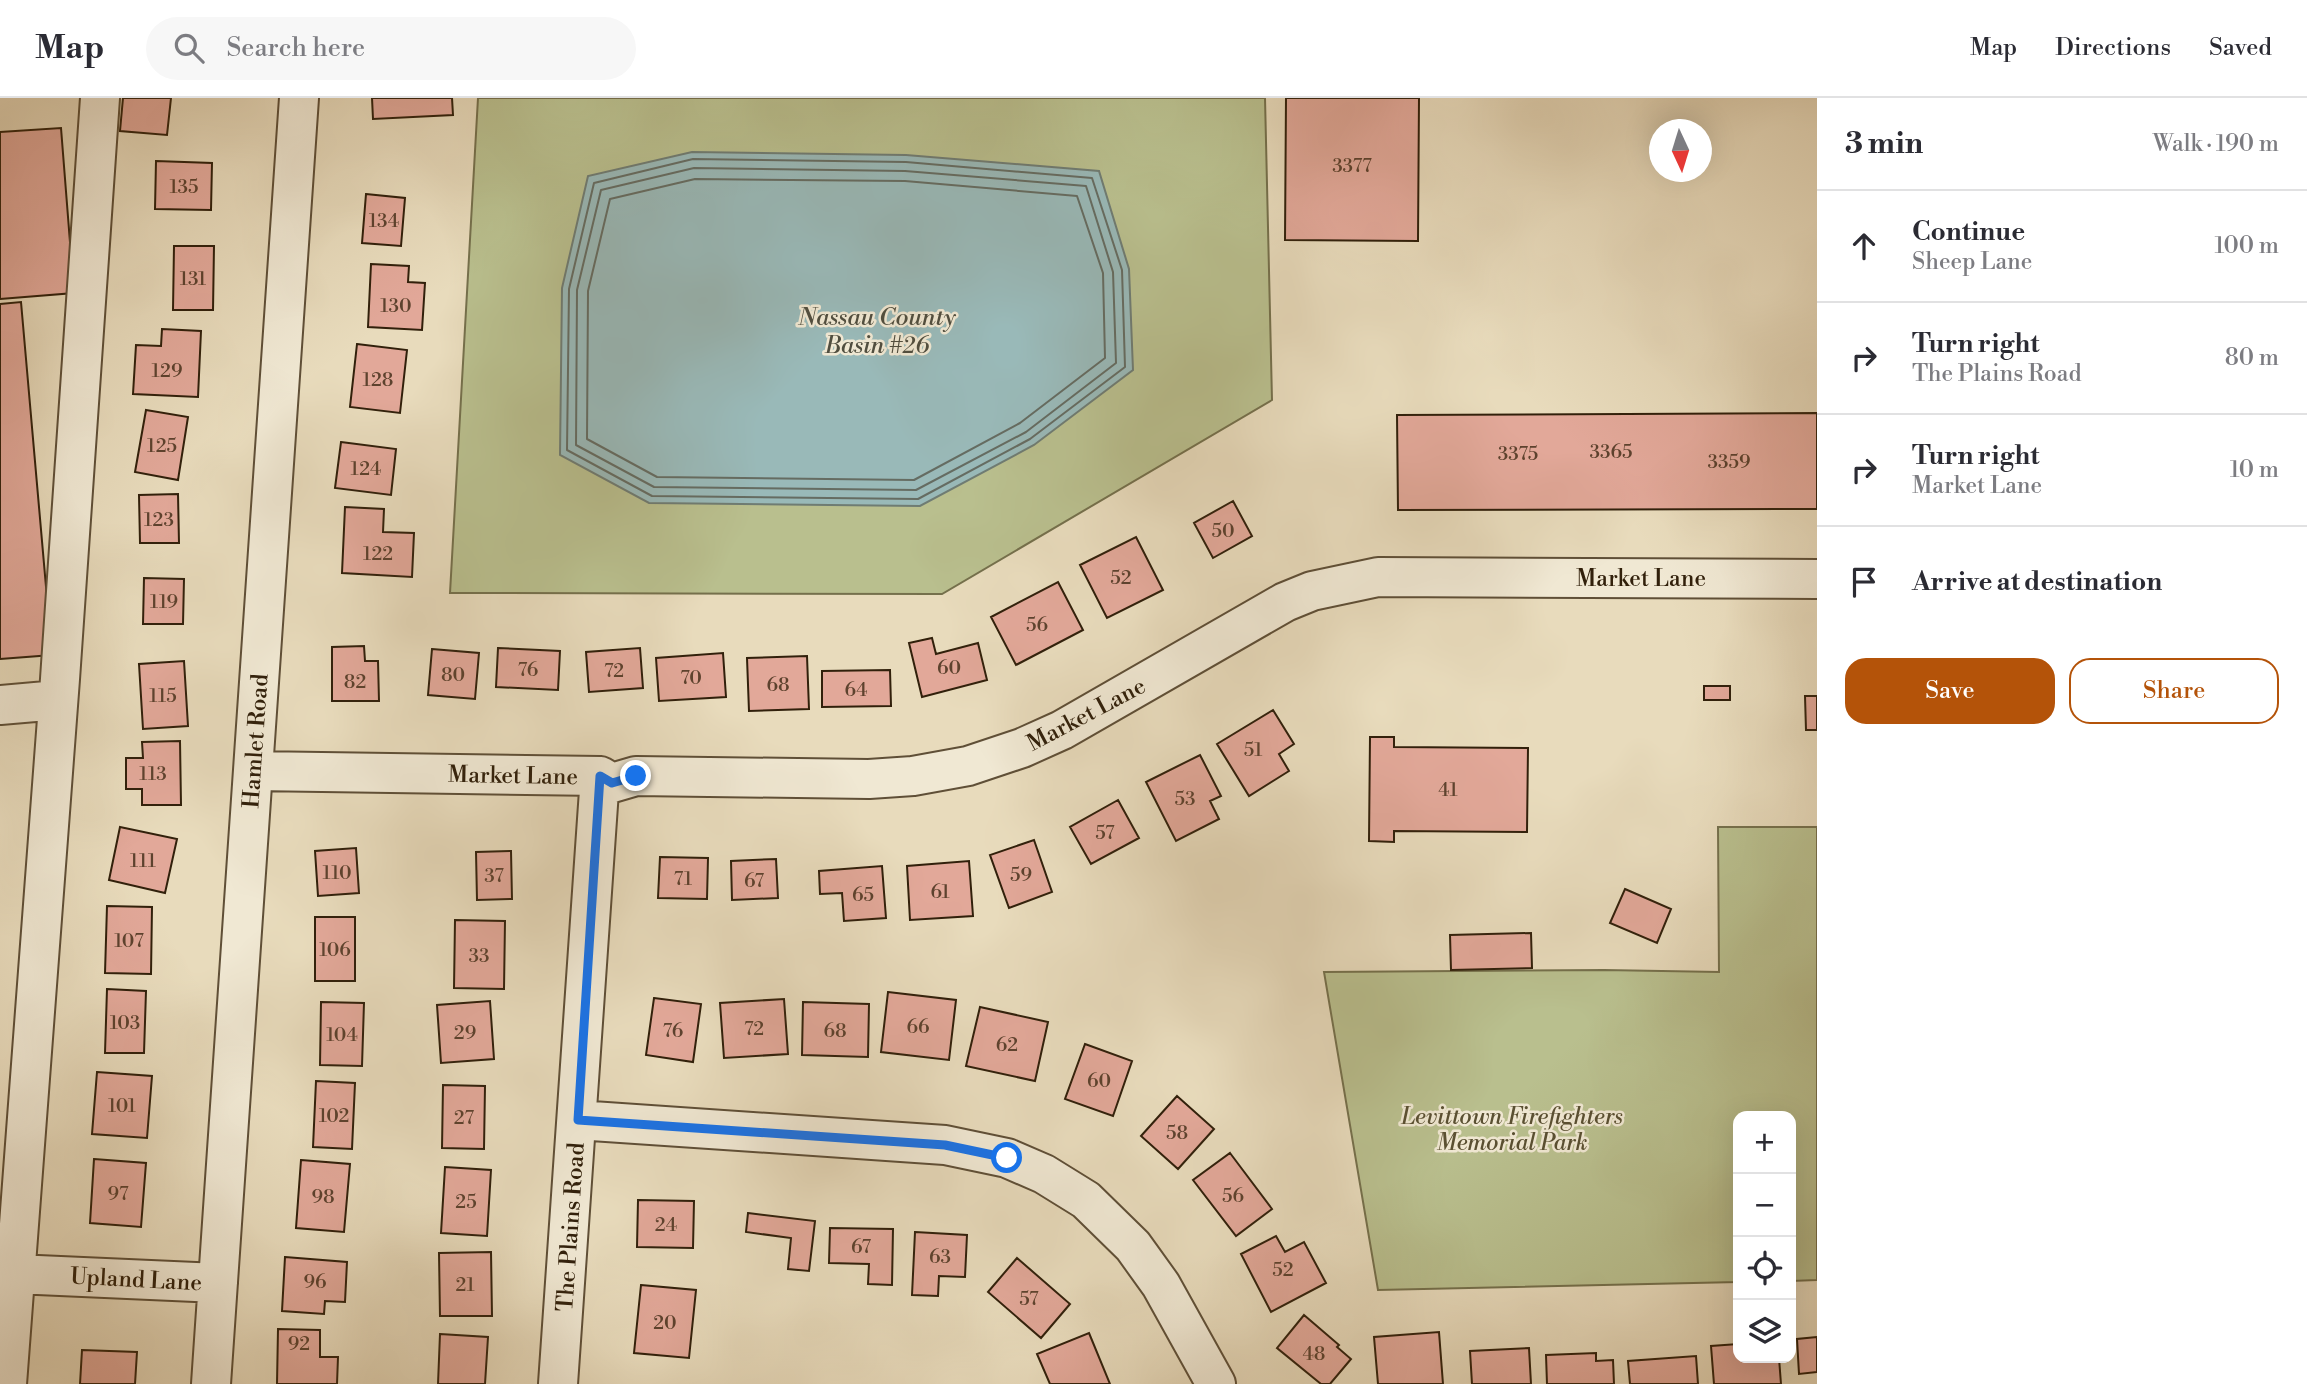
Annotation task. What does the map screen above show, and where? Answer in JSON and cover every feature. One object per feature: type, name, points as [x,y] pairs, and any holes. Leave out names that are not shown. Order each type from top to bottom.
[{"type":"street","points":[[6,1384],[100,98]]},
{"type":"street","name":"Hamlet Road","points":[[211,1384],[299,98]]},
{"type":"street","name":"Market Lane","points":[[253,771],[600,776],[612,783],[636,776],[869,779],[913,776],[968,766],[1022,748],[1062,730],[1285,603],[1312,591],[1378,577],[1817,579]]},
{"type":"street","points":[[0,705],[58,700]]},
{"type":"street","name":"The Plains Road","points":[[558,1384],[600,776]]},
{"type":"street","points":[[578,1120],[945,1145],[1007,1158],[1044,1174],[1086,1200],[1133,1246],[1161,1285],[1216,1384]]},
{"type":"street","name":"Upland Lane","points":[[15,1274],[218,1283]]},
{"type":"green space","points":[[478,98],[1265,98],[1272,400],[942,594],[450,593]]},
{"type":"green space","name":"Levittown Firefighters Memorial Park","points":[[1718,827],[1817,827],[1817,1280],[1796,1281],[1796,1111],[1733,1111],[1733,1282],[1378,1290],[1324,972],[1719,972]]},
{"type":"water","name":"Nassau County Basin #26","points":[[692,152],[906,155],[1099,171],[1129,269],[1133,370],[1034,445],[920,506],[649,503],[560,455],[562,288],[588,176]]},
{"type":"building","points":[[123,98],[171,98],[167,135],[120,131]]},
{"type":"building","points":[[372,98],[452,98],[453,115],[373,119]]},
{"type":"building","points":[[1286,98],[1419,98],[1418,241],[1285,240]]},
{"type":"building","points":[[61,128],[74,293],[0,299],[0,132]]},
{"type":"building","points":[[156,161],[212,163],[211,210],[155,209]]},
{"type":"building","points":[[366,194],[405,198],[401,246],[362,243]]},
{"type":"building","points":[[174,246],[214,246],[213,310],[173,310]]},
{"type":"building","points":[[371,264],[409,266],[408,282],[425,283],[422,330],[368,327]]},
{"type":"building","points":[[21,302],[52,655],[0,659],[0,304]]},
{"type":"building","points":[[162,329],[201,331],[198,397],[133,394],[136,345],[161,346]]},
{"type":"building","points":[[357,344],[407,350],[400,413],[350,407]]},
{"type":"building","points":[[146,410],[188,417],[178,480],[135,472]]},
{"type":"building","points":[[1817,413],[1817,509],[1398,510],[1397,415]]},
{"type":"building","points":[[341,442],[396,449],[391,495],[335,488]]},
{"type":"building","points":[[178,494],[179,543],[140,543],[139,495]]},
{"type":"building","points":[[1233,501],[1252,536],[1213,558],[1194,523]]},
{"type":"building","points":[[345,507],[384,509],[383,532],[414,533],[412,577],[342,573]]},
{"type":"building","points":[[1136,537],[1163,590],[1107,618],[1080,565]]},
{"type":"building","points":[[144,578],[184,579],[183,624],[143,624]]},
{"type":"building","points":[[1058,582],[1083,630],[1016,665],[991,617]]},
{"type":"building","points":[[932,638],[936,654],[978,643],[987,680],[922,697],[909,643]]},
{"type":"building","points":[[364,646],[365,661],[378,661],[379,701],[332,701],[332,647]]},
{"type":"building","points":[[498,648],[560,651],[558,690],[496,687]]},
{"type":"building","points":[[640,648],[643,688],[589,692],[586,652]]},
{"type":"building","points":[[432,649],[479,653],[475,699],[428,695]]},
{"type":"building","points":[[723,653],[726,697],[659,701],[656,658]]},
{"type":"building","points":[[807,656],[809,709],[749,711],[747,658]]},
{"type":"building","points":[[184,661],[188,726],[143,729],[139,664]]},
{"type":"building","points":[[890,670],[891,706],[822,707],[822,671]]},
{"type":"building","points":[[1704,686],[1730,686],[1730,700],[1704,700]]},
{"type":"building","points":[[1805,696],[1817,696],[1817,730],[1806,730]]},
{"type":"building","points":[[1273,710],[1294,744],[1279,754],[1289,771],[1249,796],[1217,744]]},
{"type":"building","points":[[1370,737],[1394,737],[1394,747],[1528,748],[1527,832],[1394,831],[1394,842],[1369,841]]},
{"type":"building","points":[[180,741],[181,805],[142,805],[142,789],[126,789],[126,758],[143,758],[142,742]]},
{"type":"building","points":[[1200,755],[1221,796],[1210,801],[1219,819],[1176,841],[1146,782]]},
{"type":"building","points":[[1118,800],[1139,838],[1091,864],[1070,827]]},
{"type":"building","points":[[120,827],[177,839],[165,893],[109,880]]},
{"type":"building","points":[[1034,840],[1052,892],[1009,908],[990,855]]},
{"type":"building","points":[[356,848],[359,893],[318,896],[315,851]]},
{"type":"building","points":[[511,851],[512,899],[477,900],[476,852]]},
{"type":"building","points":[[660,857],[708,858],[707,899],[658,898]]},
{"type":"building","points":[[776,859],[778,898],[732,900],[731,861]]},
{"type":"building","points":[[969,861],[973,916],[910,920],[907,866]]},
{"type":"building","points":[[882,866],[886,918],[844,921],[842,893],[820,894],[819,871]]},
{"type":"building","points":[[1625,889],[1671,909],[1657,943],[1610,923]]},
{"type":"building","points":[[107,906],[152,907],[151,974],[105,973]]},
{"type":"building","points":[[315,917],[355,917],[355,981],[315,981]]},
{"type":"building","points":[[455,920],[505,921],[504,989],[454,988]]},
{"type":"building","points":[[1531,933],[1532,968],[1451,970],[1450,935]]},
{"type":"building","points":[[107,989],[146,991],[144,1053],[105,1053]]},
{"type":"building","points":[[888,992],[956,1000],[949,1060],[881,1052]]},
{"type":"building","points":[[654,998],[701,1004],[693,1062],[646,1055]]},
{"type":"building","points":[[784,999],[788,1054],[724,1058],[720,1003]]},
{"type":"building","points":[[490,1001],[494,1059],[441,1063],[437,1005]]},
{"type":"building","points":[[321,1002],[364,1003],[362,1066],[320,1065]]},
{"type":"building","points":[[803,1002],[869,1004],[868,1057],[802,1055]]},
{"type":"building","points":[[980,1007],[1048,1022],[1035,1081],[966,1066]]},
{"type":"building","points":[[1085,1044],[1132,1061],[1113,1116],[1065,1099]]},
{"type":"building","points":[[97,1072],[152,1076],[147,1138],[92,1134]]},
{"type":"building","points":[[316,1081],[355,1083],[352,1149],[313,1147]]},
{"type":"building","points":[[443,1085],[485,1086],[484,1149],[442,1148]]},
{"type":"building","points":[[1177,1096],[1214,1129],[1178,1169],[1141,1136]]},
{"type":"building","points":[[1230,1153],[1272,1209],[1236,1236],[1193,1180]]},
{"type":"building","points":[[94,1159],[146,1163],[141,1227],[90,1223]]},
{"type":"building","points":[[301,1160],[350,1164],[344,1232],[296,1228]]},
{"type":"building","points":[[445,1167],[491,1170],[487,1236],[441,1233]]},
{"type":"building","points":[[638,1200],[694,1201],[693,1248],[637,1247]]},
{"type":"building","points":[[748,1213],[815,1221],[809,1271],[788,1269],[791,1238],[746,1232]]},
{"type":"building","points":[[830,1228],[893,1229],[892,1285],[868,1284],[869,1264],[829,1263]]},
{"type":"building","points":[[915,1232],[967,1235],[965,1277],[939,1276],[938,1296],[912,1295]]},
{"type":"building","points":[[1276,1236],[1285,1252],[1304,1242],[1326,1283],[1271,1312],[1241,1254]]},
{"type":"building","points":[[491,1252],[492,1316],[440,1316],[439,1253]]},
{"type":"building","points":[[285,1257],[347,1262],[345,1302],[325,1301],[324,1314],[282,1311]]},
{"type":"building","points":[[1017,1258],[1070,1304],[1041,1338],[988,1292]]},
{"type":"building","points":[[641,1285],[696,1290],[689,1358],[634,1353]]},
{"type":"building","points":[[1304,1315],[1351,1359],[1330,1384],[1321,1384],[1277,1348]]},
{"type":"building","points":[[278,1329],[320,1330],[320,1357],[338,1357],[337,1384],[277,1384]]},
{"type":"building","points":[[1439,1332],[1443,1384],[1378,1384],[1374,1337]]},
{"type":"building","points":[[1089,1333],[1110,1384],[1050,1384],[1037,1354]]},
{"type":"building","points":[[440,1334],[488,1337],[485,1384],[438,1384]]},
{"type":"building","points":[[1817,1337],[1817,1372],[1799,1374],[1797,1339]]},
{"type":"building","points":[[1733,1344],[1733,1363],[1779,1363],[1781,1384],[1714,1384],[1711,1346]]},
{"type":"building","points":[[1529,1348],[1531,1384],[1472,1384],[1470,1351]]},
{"type":"building","points":[[82,1350],[137,1352],[135,1384],[80,1384]]},
{"type":"building","points":[[1596,1353],[1596,1361],[1613,1360],[1614,1384],[1547,1384],[1546,1355]]},
{"type":"building","points":[[1696,1356],[1698,1384],[1630,1384],[1628,1361]]},
{"type":"route","points":[[636,776],[612,783],[600,776],[578,1120],[945,1145],[1007,1158]]}]
